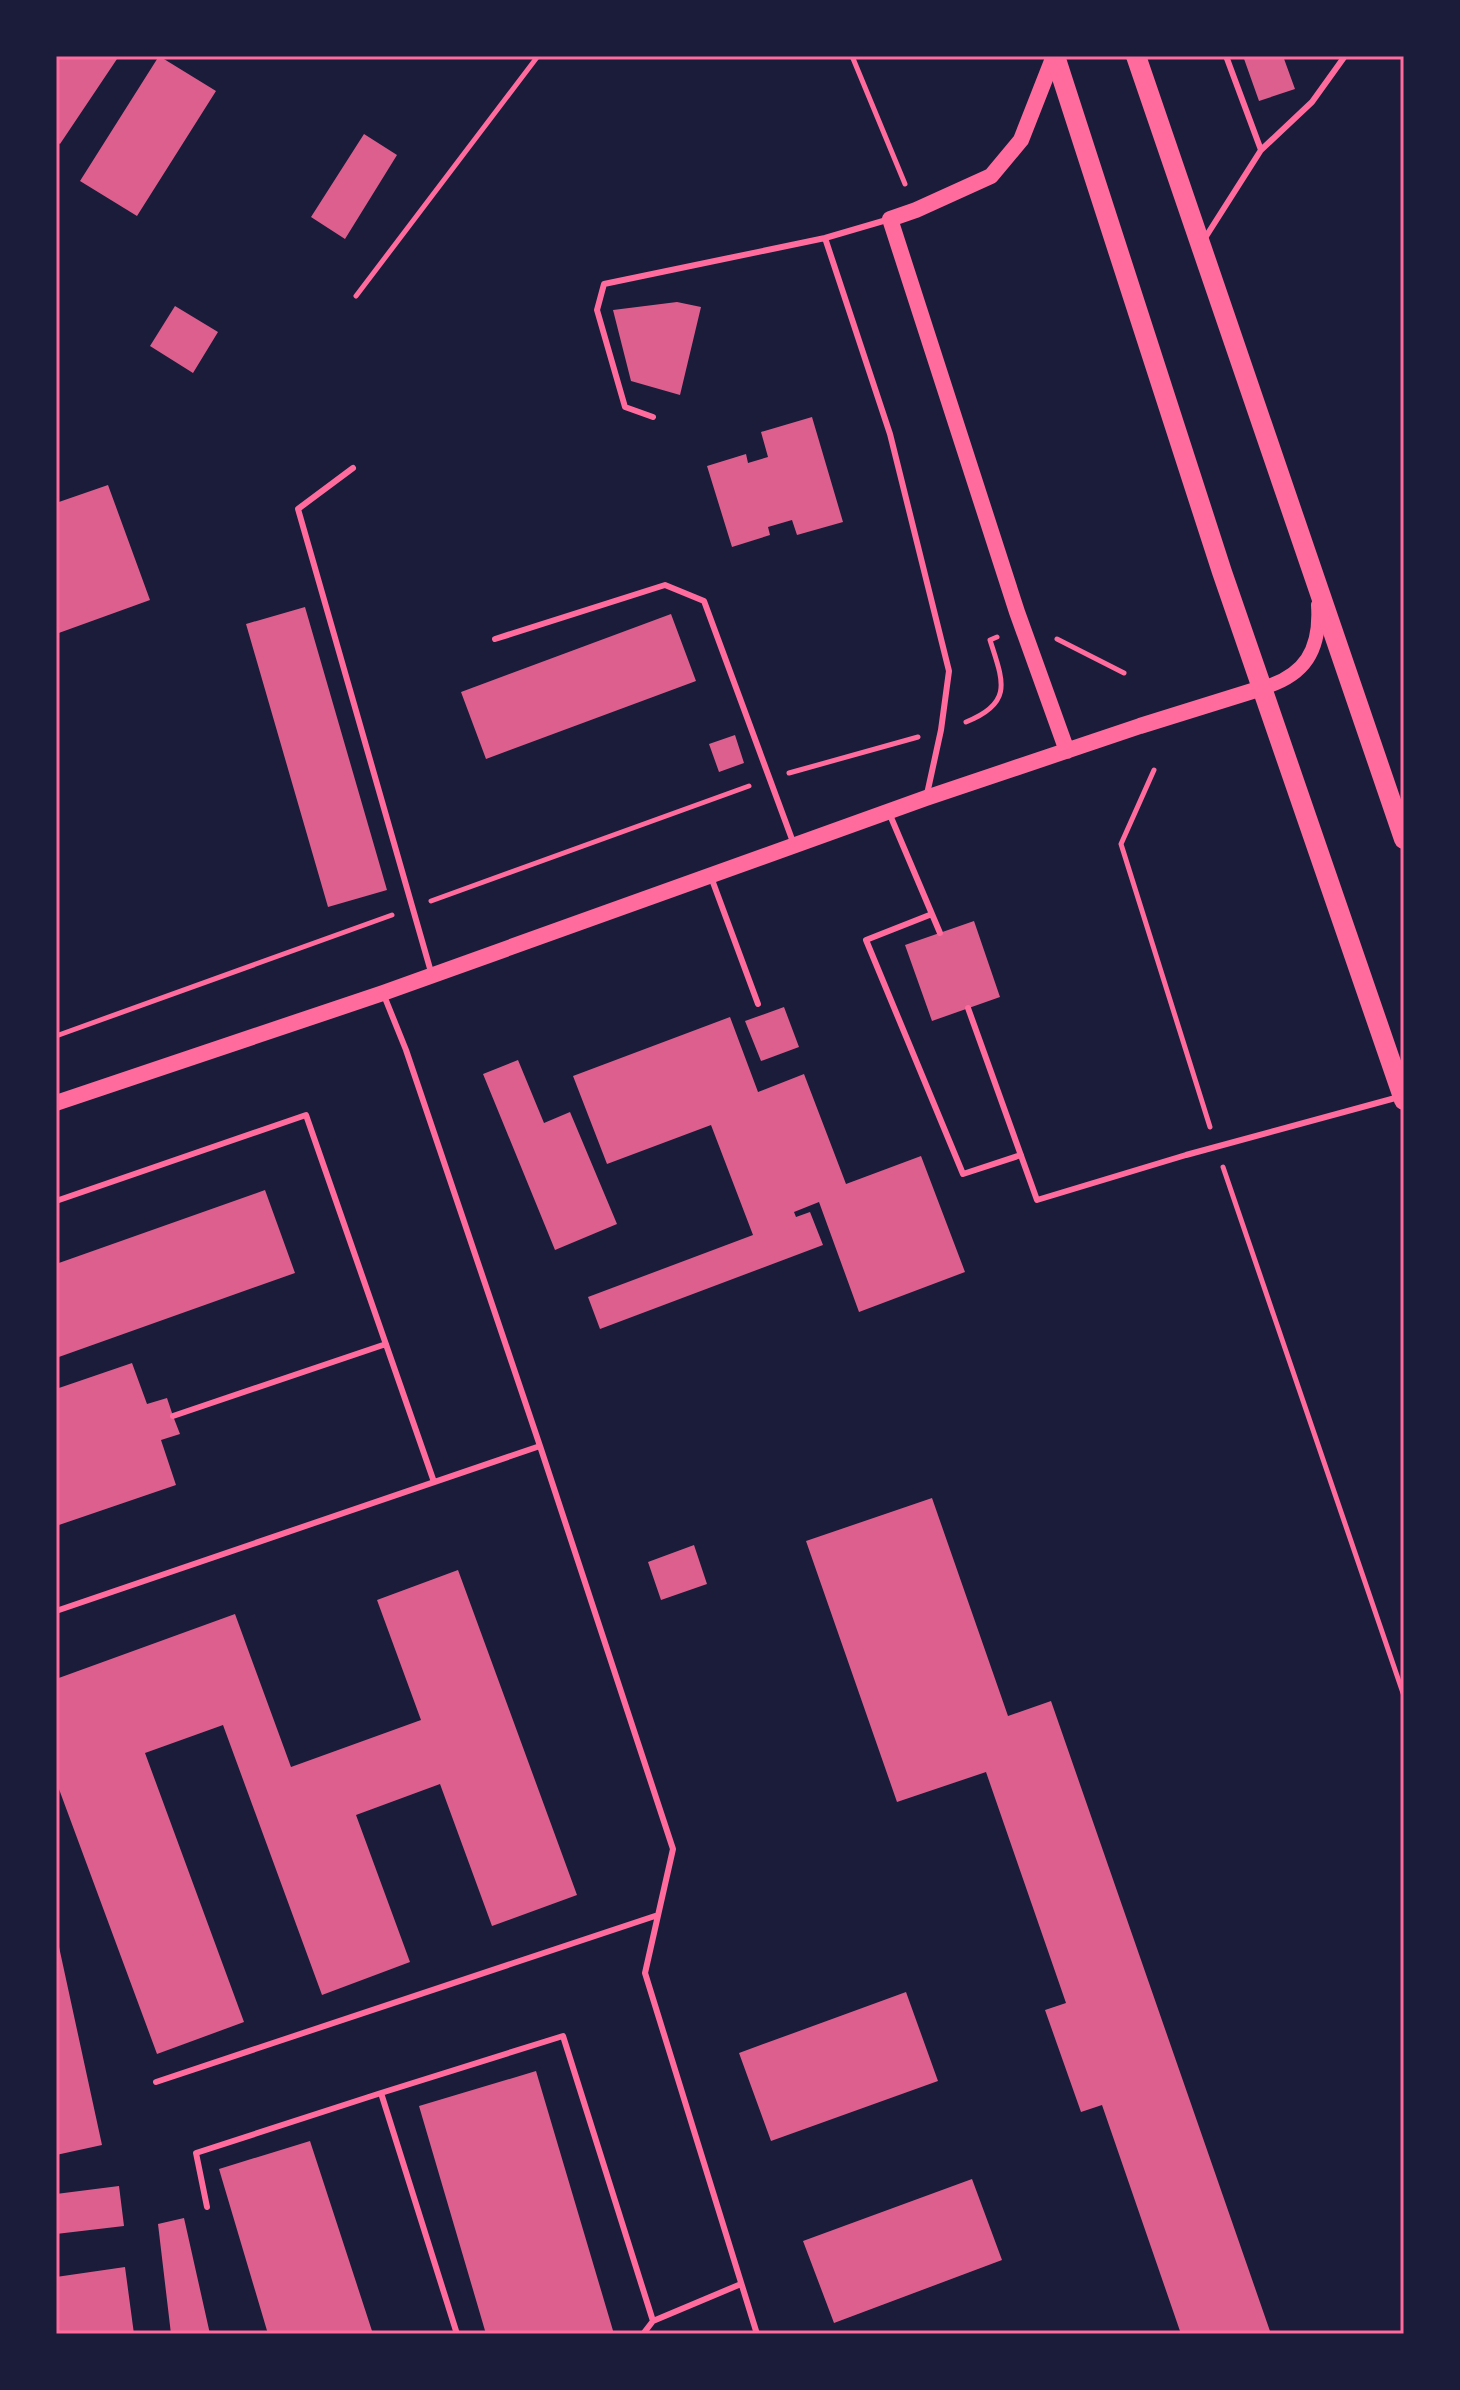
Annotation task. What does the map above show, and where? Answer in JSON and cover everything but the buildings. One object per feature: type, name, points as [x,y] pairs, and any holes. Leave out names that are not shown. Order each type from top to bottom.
[{"type":"main road","points":[[1055,56],[1021,140],[991,176],[890,219],[1023,630],[1067,751]]},
{"type":"main road","points":[[1055,56],[1217,557],[1403,1098]]},
{"type":"main road","points":[[1136,56],[1404,839]]},
{"type":"main road","points":[[56,1102],[432,976],[926,798],[1262,688]]},
{"type":"street","points":[[1262,688],[1293,676],[1311,653],[1320,623],[1317,586]]},
{"type":"lane","points":[[1226,56],[1261,150]]},
{"type":"lane","points":[[1201,244],[1261,150],[1312,102],[1345,56]]},
{"type":"lane","points":[[653,417],[625,407],[597,310],[604,284],[825,238],[890,219]]},
{"type":"lane","points":[[825,238],[890,434],[949,671],[941,730],[926,798]]},
{"type":"lane","points":[[353,468],[298,509],[432,976]]},
{"type":"lane","points":[[495,639],[665,585],[704,601],[794,846]]},
{"type":"lane","points":[[889,812],[940,933]]},
{"type":"lane","points":[[711,877],[758,1004]]},
{"type":"lane","points":[[932,914],[866,940],[963,1174],[1021,1155]]},
{"type":"lane","points":[[383,993],[406,1050],[673,1849],[645,1973],[757,2334]]},
{"type":"lane","points":[[968,1008],[1037,1200],[1216,1147],[1403,1098]]},
{"type":"lane","points":[[56,1201],[306,1115],[434,1482]]},
{"type":"lane","points":[[173,1416],[386,1344]]},
{"type":"lane","points":[[56,1611],[540,1446]]},
{"type":"lane","points":[[156,2082],[658,1915]]},
{"type":"lane","points":[[207,2207],[196,2153],[563,2036],[653,2321]]},
{"type":"lane","points":[[381,2093],[457,2334]]},
{"type":"lane","points":[[643,2334],[653,2321],[741,2284]]},
{"type":"path","points":[[356,296],[538,56]]},
{"type":"path","points":[[56,1036],[770,779],[986,714],[999,698],[1002,680],[990,640],[1023,630]]},
{"type":"path","points":[[1154,770],[1121,844],[1216,1147],[1404,1696]]}]
